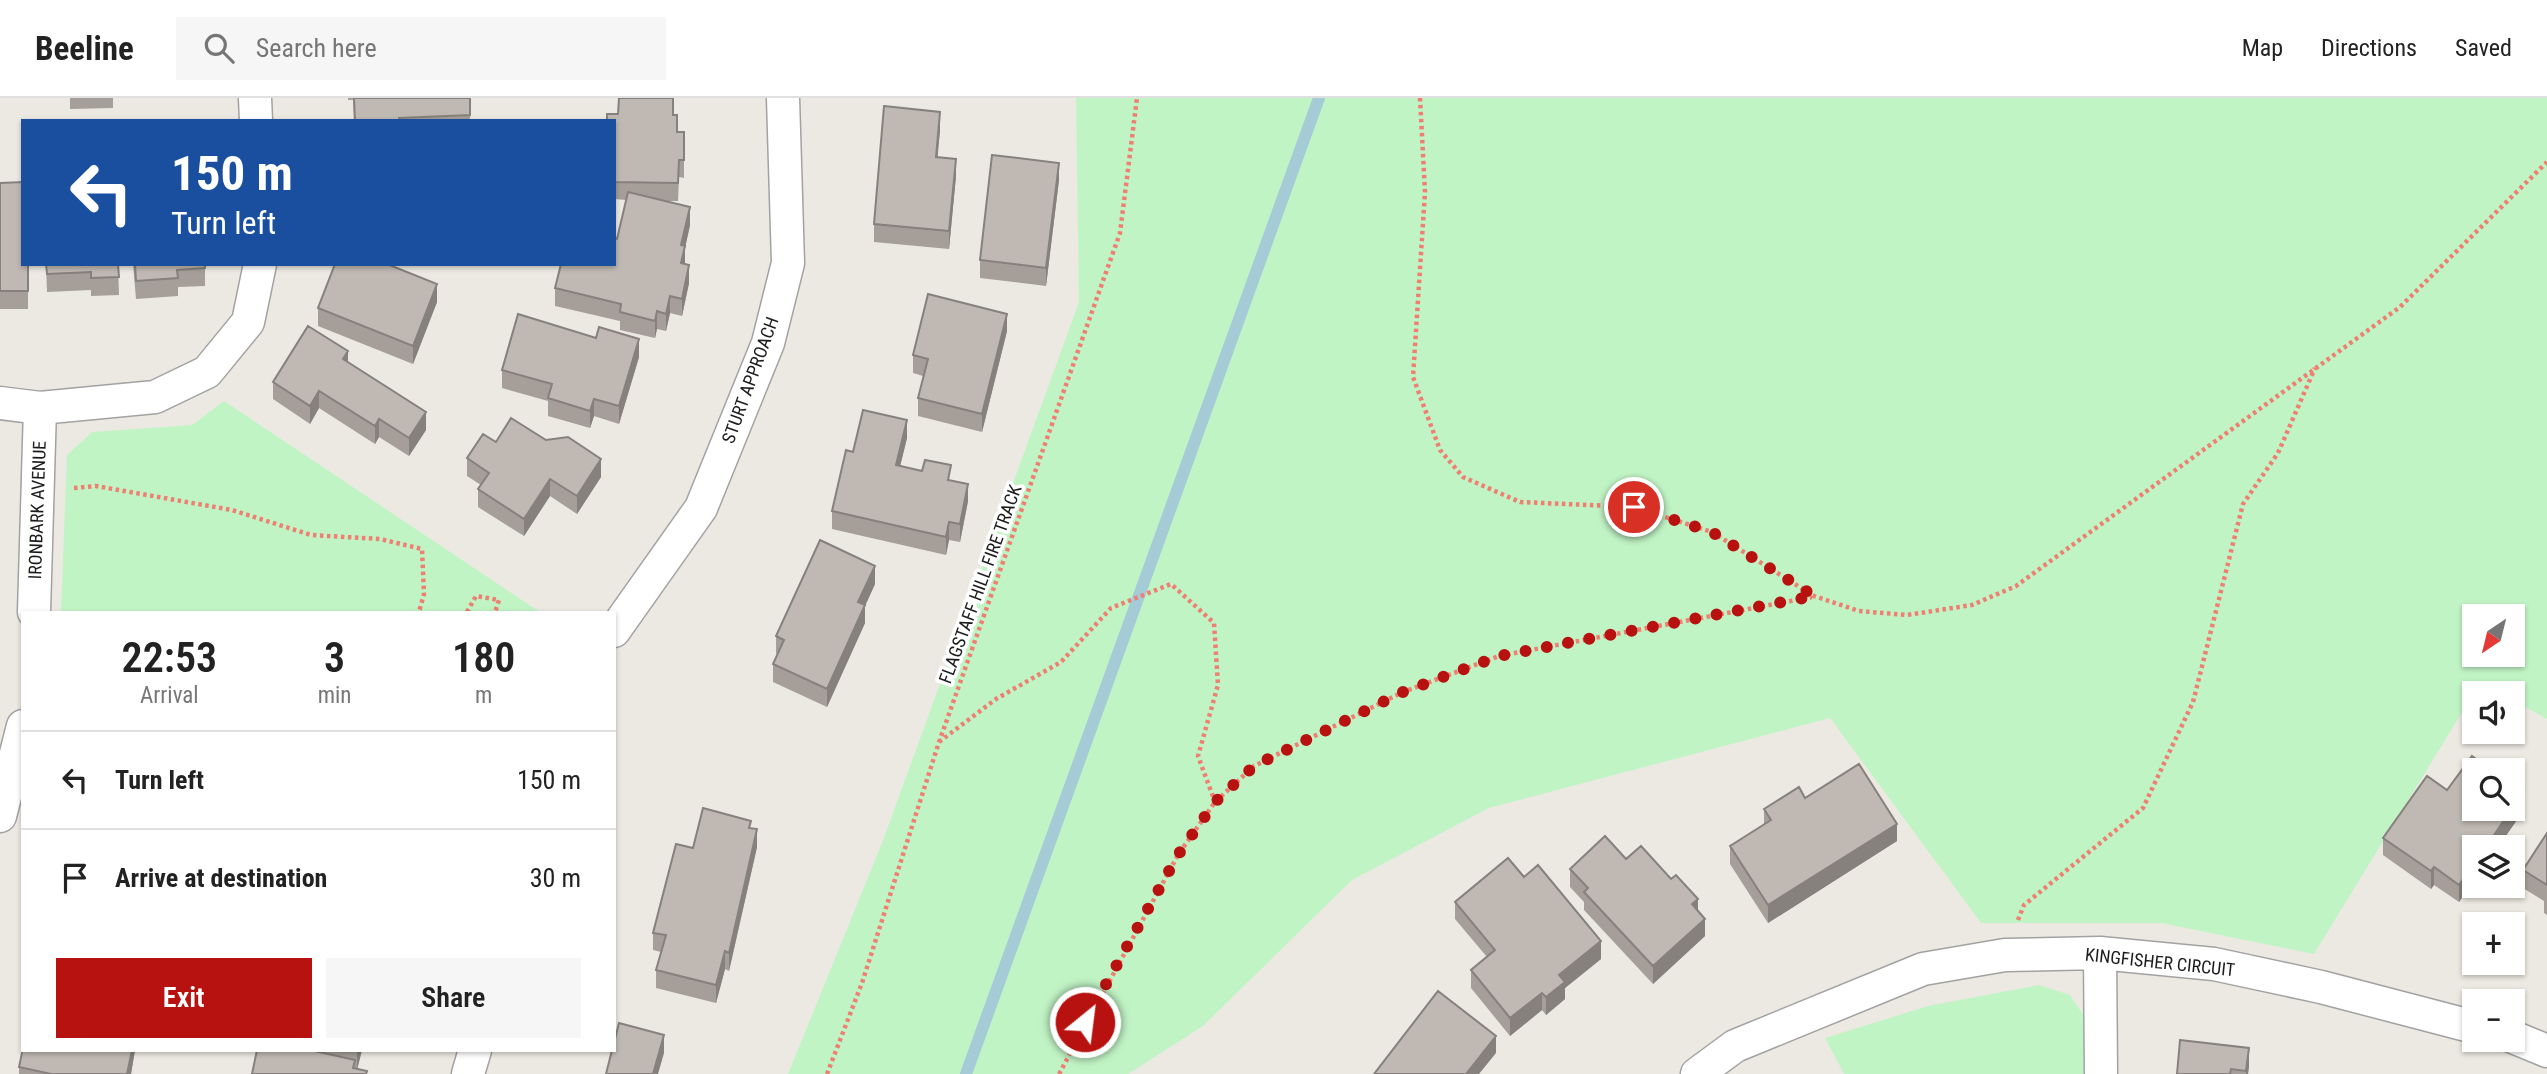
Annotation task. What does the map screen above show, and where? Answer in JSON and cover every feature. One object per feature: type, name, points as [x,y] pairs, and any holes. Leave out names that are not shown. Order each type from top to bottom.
[{"type":"street","points":[[255,98],[256,119]]},
{"type":"street","name":"STURT APPROACH","points":[[616,628],[701,508],[768,343],[788,263],[783,98]]},
{"type":"street","points":[[0,403],[40,408],[155,397],[207,372],[248,322],[260,266]]},
{"type":"street","name":"IRONBARK AVENUE","points":[[34,611],[40,408]]},
{"type":"street","points":[[0,816],[21,734]]},
{"type":"street","points":[[2100,953],[2101,1074]]},
{"type":"street","name":"KINGFISHER CIRCUIT","points":[[1697,1074],[1735,1046],[1923,969],[2005,955],[2100,953],[2214,964],[2321,987],[2462,1024]]},
{"type":"street","points":[[2525,1042],[2547,1051]]},
{"type":"street","points":[[468,1074],[474,1052]]},
{"type":"path","name":"FLAGSTAFF HILL FIRE TRACK","points":[[827,1074],[862,983],[939,742],[1120,233],[1138,98]]},
{"type":"path","points":[[1420,98],[1425,192],[1413,377],[1440,450],[1463,477],[1520,502],[1634,507],[1712,532],[1814,596],[1859,611],[1908,615],[1972,605],[2016,586],[2400,307],[2547,162]]},
{"type":"path","points":[[2005,955],[2024,905],[2143,808],[2193,702],[2243,504],[2278,453],[2316,368]]},
{"type":"path","points":[[38,491],[96,486],[232,510],[311,535],[380,539],[422,549],[424,594],[419,611]]},
{"type":"path","points":[[939,742],[996,699],[1061,662],[1111,608],[1171,584],[1214,623],[1218,685],[1198,757],[1215,802]]},
{"type":"path","points":[[468,611],[476,596],[499,600],[495,611]]},
{"type":"path","points":[[1059,1074],[1178,855],[1215,802],[1254,766],[1403,692],[1499,656],[1814,596]]},
{"type":"green space","points":[[1076,98],[2547,98],[2547,719],[2525,707],[2525,681],[2462,681],[2462,712],[2314,954],[2161,923],[1981,923],[1830,718],[1489,808],[1352,880],[1203,1026],[1128,1074],[788,1074],[882,843],[1079,302]]},
{"type":"green space","points":[[224,401],[539,611],[61,611],[67,455],[92,432],[192,425]]},
{"type":"green space","points":[[2039,985],[2070,995],[2084,1016],[2086,1074],[1844,1074],[1825,1038],[1928,1006]]},
{"type":"building","points":[[354,98],[470,98],[470,115],[355,119]]},
{"type":"building","points":[[619,98],[673,98],[677,132],[684,132],[684,160],[679,160],[678,183],[616,182],[616,119],[607,119],[607,114],[618,114]]},
{"type":"building","points":[[884,106],[940,112],[936,157],[956,159],[949,231],[874,224]]},
{"type":"building","points":[[992,155],[1059,163],[1046,268],[980,260]]},
{"type":"building","points":[[21,182],[21,266],[28,266],[28,291],[0,291],[0,183]]},
{"type":"building","points":[[628,192],[690,207],[681,245],[685,246],[681,263],[689,265],[682,299],[670,296],[666,314],[657,311],[655,321],[620,312],[621,304],[555,288],[560,266],[616,266],[617,239]]},
{"type":"building","points":[[46,266],[118,266],[119,277],[91,278],[91,272],[47,274]]},
{"type":"building","points":[[135,266],[205,266],[177,270],[178,278],[136,281]]},
{"type":"building","points":[[334,266],[392,266],[437,284],[413,346],[318,308]]},
{"type":"building","points":[[928,294],[1007,314],[982,414],[918,398],[928,359],[913,355]]},
{"type":"building","points":[[518,314],[596,338],[599,327],[639,339],[619,406],[594,399],[590,411],[548,398],[552,384],[502,370]]},
{"type":"building","points":[[308,326],[348,351],[343,359],[426,412],[409,438],[379,419],[375,426],[319,391],[310,406],[273,382]]},
{"type":"building","points":[[863,410],[907,420],[896,465],[922,471],[925,460],[951,465],[948,480],[968,484],[960,524],[949,522],[946,537],[832,511],[846,450],[853,452]]},
{"type":"building","points":[[511,418],[546,440],[568,437],[601,459],[577,496],[550,479],[524,519],[478,489],[489,473],[467,458],[483,434],[496,442]]},
{"type":"building","points":[[820,540],[875,566],[858,602],[865,605],[827,689],[773,664],[784,640],[776,636]]},
{"type":"building","points":[[1859,764],[1897,824],[1768,905],[1730,846],[1771,820],[1764,809],[1799,787],[1805,798]]},
{"type":"building","points":[[2462,770],[2462,821],[2503,821],[2494,835],[2462,835],[2462,881],[2459,885],[2434,867],[2431,871],[2383,838],[2427,776],[2447,790]]},
{"type":"building","points":[[703,808],[751,821],[749,828],[757,829],[729,953],[725,951],[716,985],[656,970],[666,935],[653,933],[676,844],[693,848]]},
{"type":"building","points":[[2547,833],[2547,885],[2525,871],[2525,867]]},
{"type":"building","points":[[1605,836],[1626,859],[1641,846],[1671,879],[1676,875],[1698,899],[1692,904],[1705,919],[1653,966],[1584,892],[1588,888],[1570,869]]},
{"type":"building","points":[[1508,858],[1524,877],[1538,865],[1601,941],[1559,975],[1565,982],[1546,997],[1542,993],[1510,1018],[1471,970],[1495,950],[1455,902]]},
{"type":"building","points":[[1438,991],[1496,1036],[1466,1074],[1374,1074]]},
{"type":"building","points":[[619,1023],[664,1035],[653,1074],[606,1074],[612,1052],[616,1052]]},
{"type":"building","points":[[2180,1040],[2249,1048],[2246,1071],[2231,1069],[2230,1074],[2177,1074]]},
{"type":"building","points":[[22,1052],[132,1052],[127,1074],[51,1074],[19,1067]]},
{"type":"building","points":[[257,1052],[319,1052],[355,1060],[353,1068],[367,1071],[366,1074],[252,1074]]},
{"type":"waterway","points":[[966,1074],[1319,98]]},
{"type":"route","points":[[1085,1022],[1178,855],[1215,802],[1254,766],[1403,692],[1499,656],[1814,596],[1712,532],[1634,507]]}]
